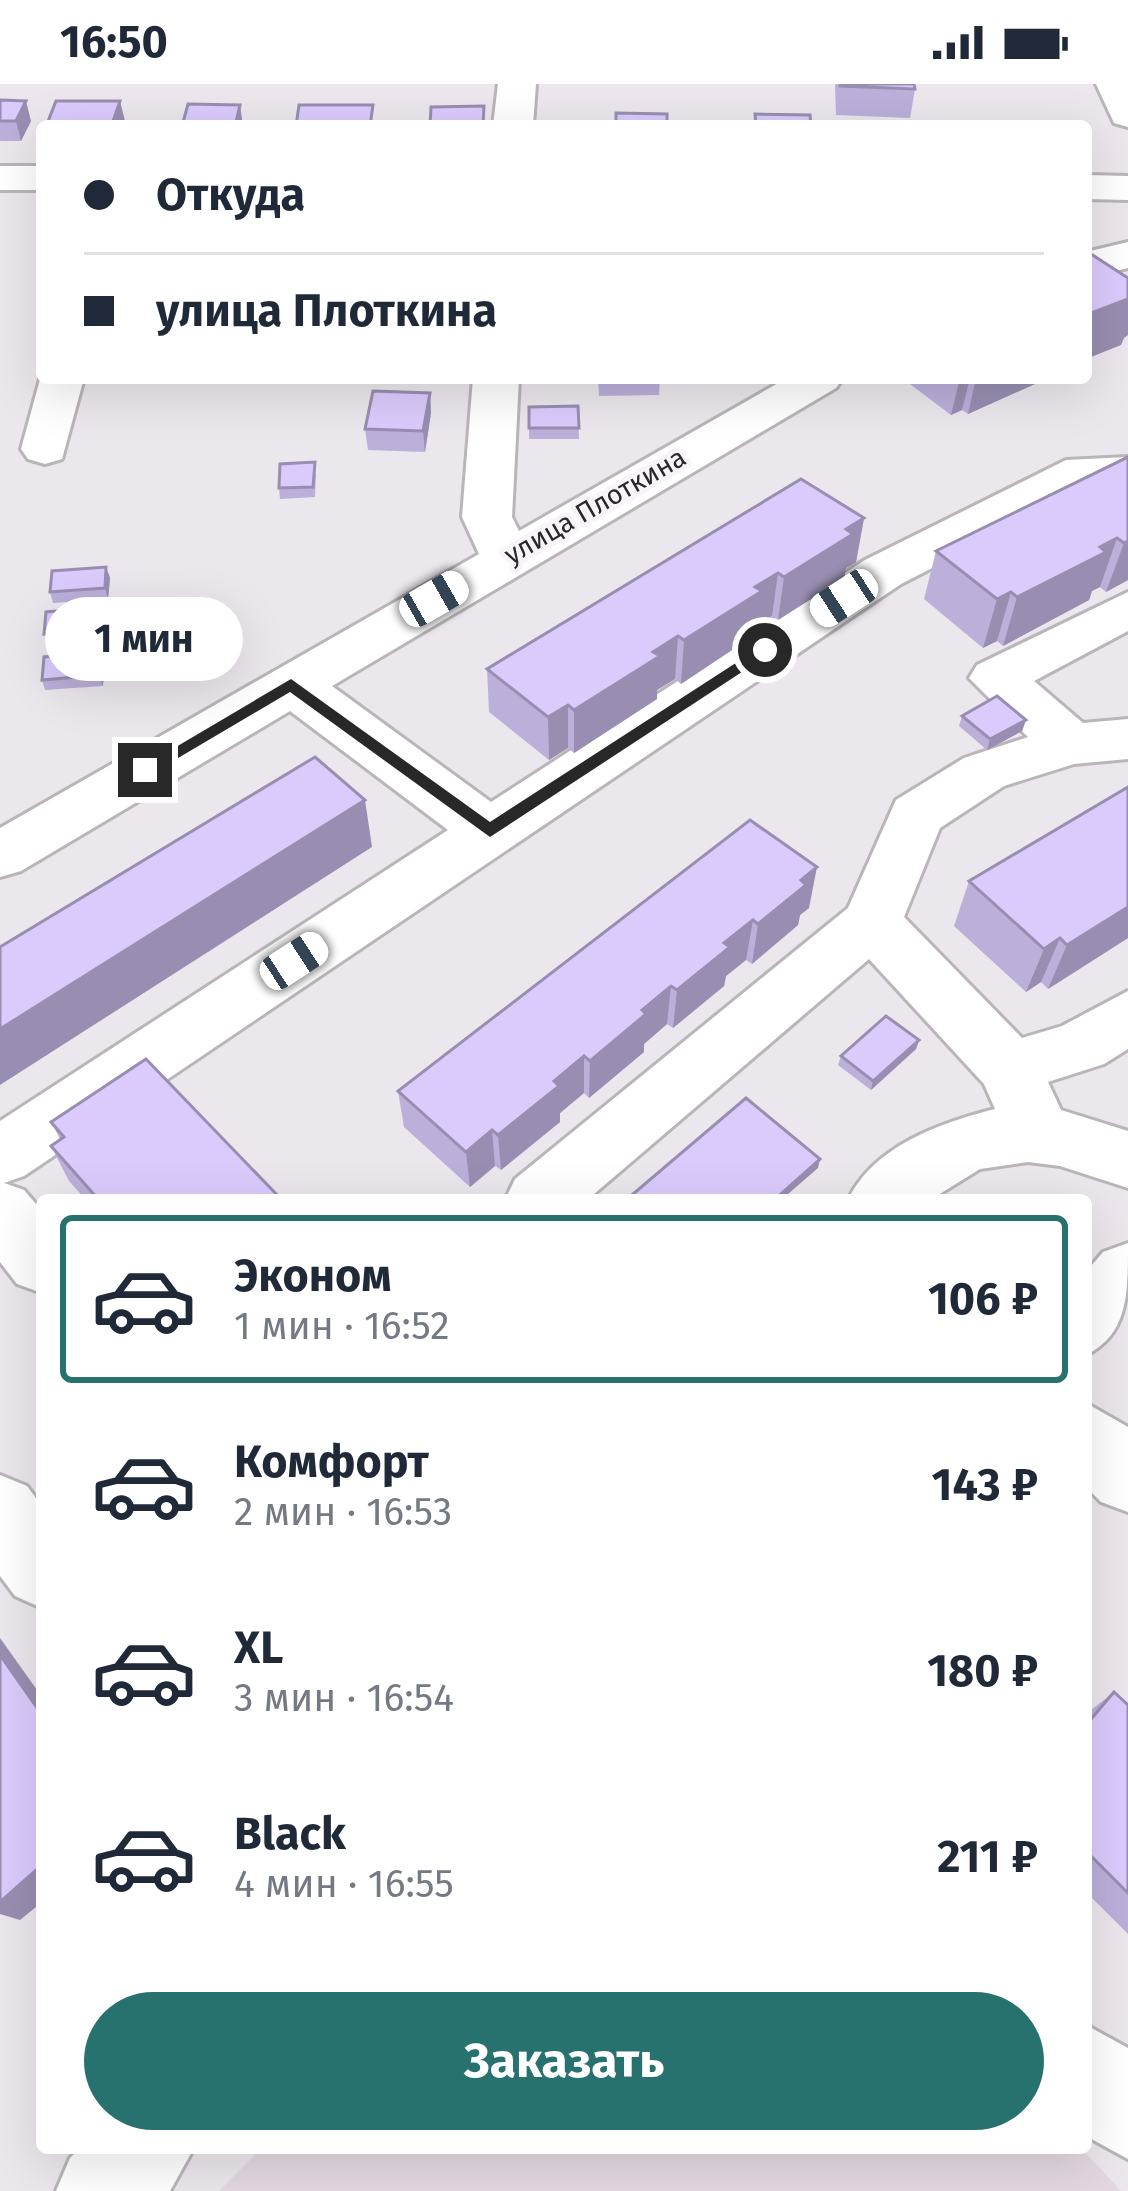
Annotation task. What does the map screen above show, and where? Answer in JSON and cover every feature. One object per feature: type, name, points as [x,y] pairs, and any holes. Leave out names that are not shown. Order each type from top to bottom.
[{"type":"street","points":[[514,120],[517,84]]},
{"type":"street","points":[[1114,84],[1128,115]]},
{"type":"street","points":[[0,178],[36,178]]},
{"type":"street","points":[[1092,187],[1128,188]]},
{"type":"street","points":[[1092,265],[1128,254]]},
{"type":"street","points":[[1092,268],[1128,272]]},
{"type":"street","points":[[44,449],[60,384]]},
{"type":"street","points":[[496,384],[487,517],[506,557]]},
{"type":"street","name":"улица Плоткина","points":[[0,855],[809,384]]},
{"type":"street","points":[[0,1156],[883,572],[1083,471],[1128,472]]},
{"type":"street","points":[[1100,742],[976,662],[1128,609]]},
{"type":"street","points":[[291,685],[490,831]]},
{"type":"street","points":[[546,1194],[872,922],[916,815],[984,772],[1100,742]]},
{"type":"street","points":[[872,922],[1010,1068],[1037,1133]]},
{"type":"street","points":[[1010,1068],[1082,1046],[1128,1016]]},
{"type":"street","points":[[888,1194],[909,1174],[970,1139],[1037,1133],[1128,1160]]},
{"type":"street","points":[[0,1211],[36,1255]]},
{"type":"street","points":[[1092,1316],[1128,1274]]},
{"type":"street","points":[[1092,1443],[1128,1476]]},
{"type":"street","points":[[0,1512],[36,1561]]},
{"type":"street","points":[[1092,2076],[1128,2113]]},
{"type":"street","points":[[104,2191],[142,2154]]},
{"type":"shaded area","points":[[256,2154],[1087,2154],[1121,2191],[219,2191]]},
{"type":"building","points":[[914,84],[915,89],[840,86]]},
{"type":"building","points":[[0,100],[26,101],[16,121],[0,121]]},
{"type":"building","points":[[56,101],[120,101],[113,120],[49,120]]},
{"type":"building","points":[[188,104],[240,105],[236,120],[184,120]]},
{"type":"building","points":[[299,105],[373,105],[371,120],[297,120]]},
{"type":"building","points":[[484,106],[483,120],[430,120],[431,107]]},
{"type":"building","points":[[616,113],[667,114],[667,120],[616,120]]},
{"type":"building","points":[[755,114],[810,115],[810,120],[756,120]]},
{"type":"building","points":[[1092,255],[1128,278],[1128,299],[1092,313]]},
{"type":"building","points":[[373,391],[430,393],[423,431],[365,429]]},
{"type":"building","points":[[578,406],[579,428],[529,428],[529,407]]},
{"type":"building","points":[[1128,457],[1128,541],[1117,538],[1100,547],[1106,552],[1017,597],[1011,592],[997,599],[936,551]]},
{"type":"building","points":[[315,462],[313,487],[279,488],[280,464]]},
{"type":"building","points":[[801,479],[864,518],[846,529],[853,534],[784,577],[778,573],[755,587],[762,591],[684,640],[678,636],[653,652],[660,656],[574,710],[568,705],[548,717],[487,669]]},
{"type":"building","points":[[106,567],[105,588],[50,592],[52,571]]},
{"type":"building","points":[[102,607],[101,629],[44,634],[46,612]]},
{"type":"building","points":[[101,652],[99,675],[42,680],[44,657]]},
{"type":"building","points":[[997,696],[1026,720],[990,739],[962,716]]},
{"type":"building","points":[[315,757],[365,800],[0,1029],[0,947]]},
{"type":"building","points":[[1128,787],[1128,907],[1067,945],[1060,938],[1044,949],[969,881]]},
{"type":"building","points":[[750,820],[817,867],[801,880],[806,885],[758,924],[753,920],[724,943],[730,947],[677,990],[671,986],[590,1061],[584,1056],[554,1081],[559,1086],[498,1135],[492,1130],[466,1152],[398,1091]]},
{"type":"building","points":[[886,1016],[919,1040],[873,1081],[841,1056]]},
{"type":"building","points":[[146,1059],[276,1194],[94,1194],[51,1146],[64,1137],[51,1122]]},
{"type":"building","points":[[746,1098],[820,1159],[781,1194],[633,1194]]},
{"type":"building","points":[[0,1655],[36,1706],[36,1870],[0,1902]]},
{"type":"building","points":[[1114,1692],[1128,1705],[1128,1893],[1092,1857],[1092,1718]]},
{"type":"route","points":[[145,770],[291,685],[490,831],[765,650]]}]
